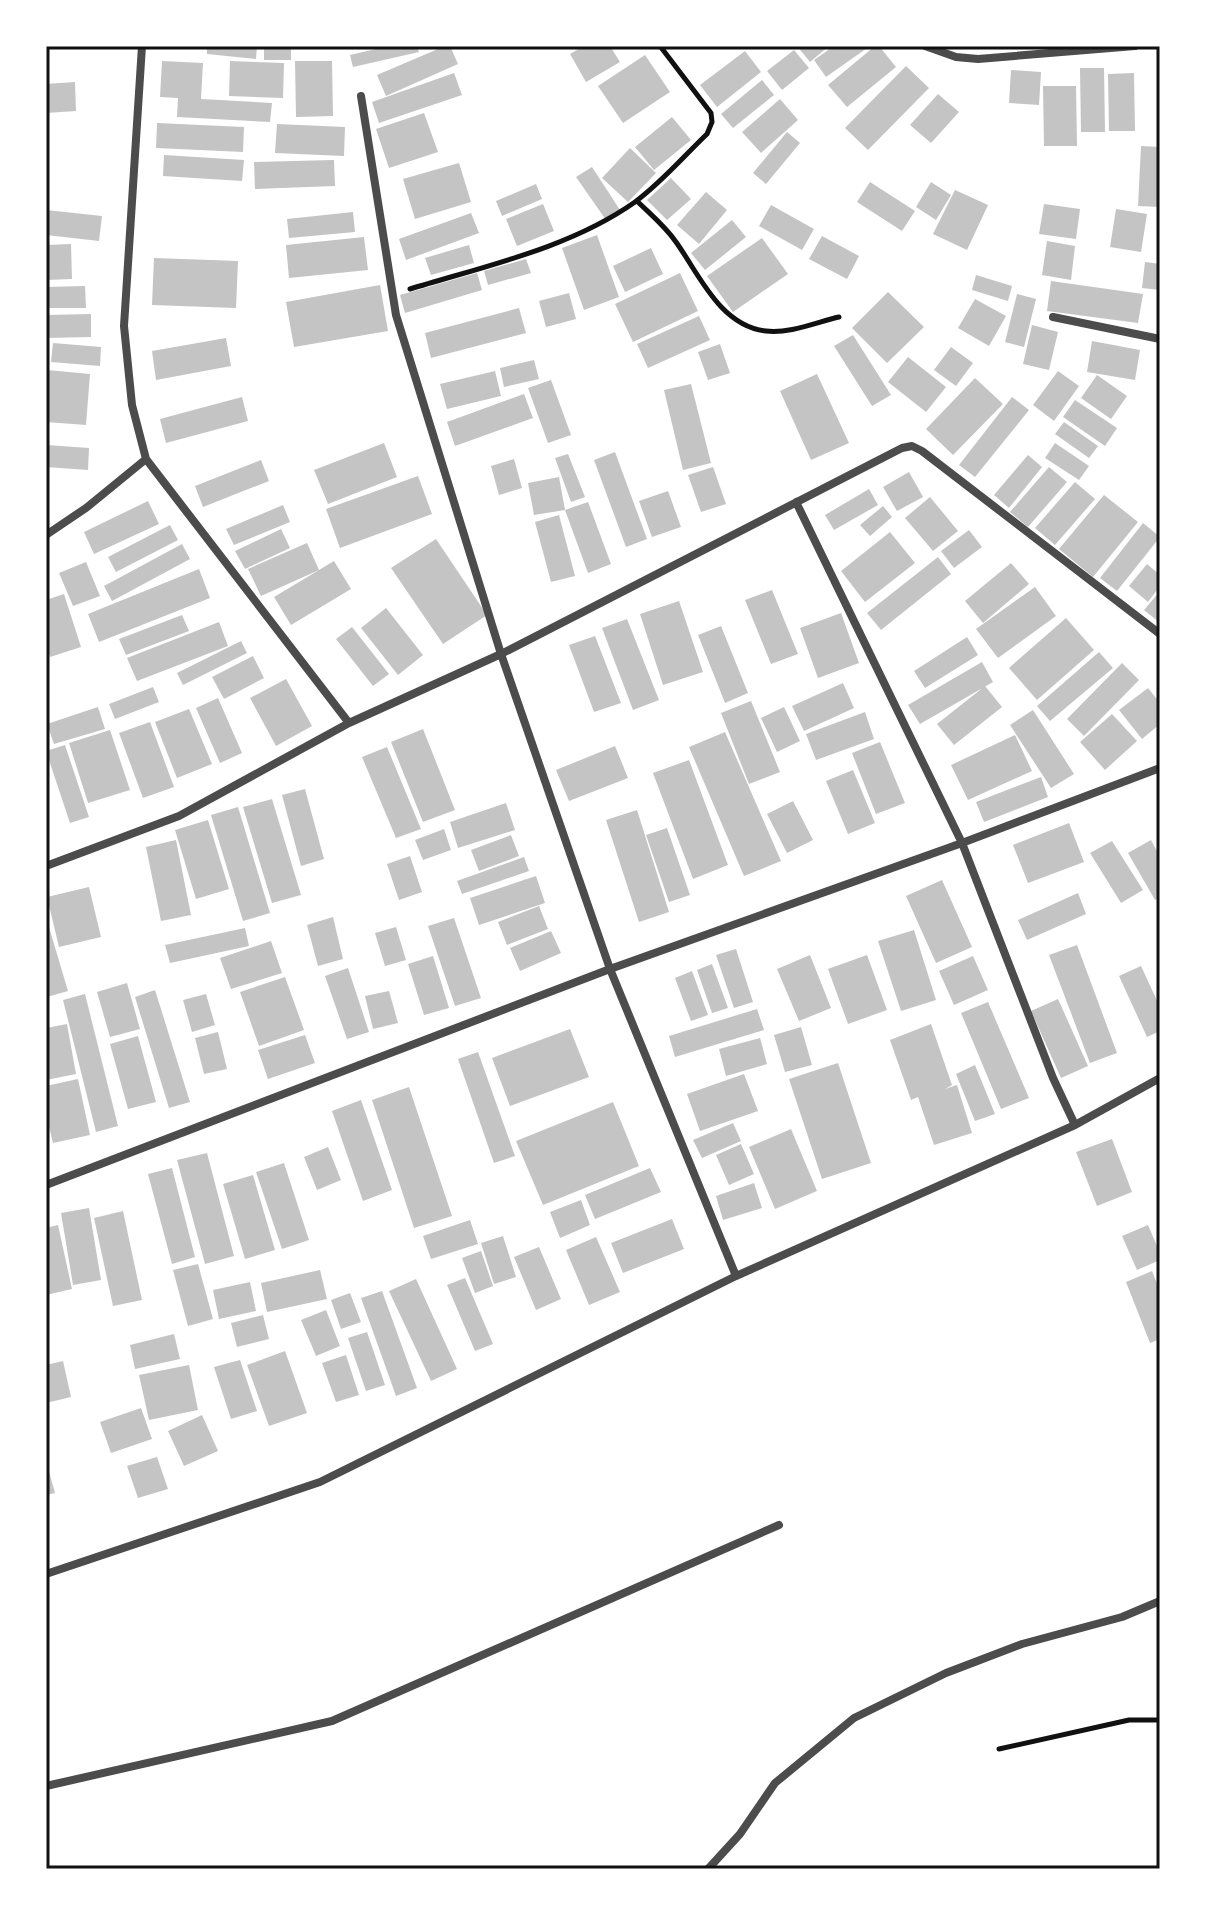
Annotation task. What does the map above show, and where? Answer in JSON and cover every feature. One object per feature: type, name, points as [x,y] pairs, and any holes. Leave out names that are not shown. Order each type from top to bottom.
[{"type":"street","points":[[142,46],[124,326],[132,405],[146,459],[349,723]]},
{"type":"street","points":[[925,46],[956,57],[978,59],[1074,48],[1135,46]]},
{"type":"street","points":[[361,96],[396,315],[501,654],[610,969],[736,1276]]},
{"type":"street","points":[[1053,317],[1160,339]]},
{"type":"street","points":[[46,866],[179,816],[349,723],[501,654],[902,448],[912,446],[922,451],[1160,634]]},
{"type":"street","points":[[46,535],[86,508],[146,459]]},
{"type":"street","points":[[796,502],[962,843],[1053,1078],[1075,1125]]},
{"type":"street","points":[[46,1185],[610,969],[962,843],[1160,768]]},
{"type":"street","points":[[46,1574],[320,1482],[736,1276],[1075,1125],[1160,1078]]},
{"type":"street","points":[[46,1786],[332,1721],[779,1525]]},
{"type":"street","points":[[708,1869],[740,1834],[775,1783],[854,1718],[946,1673],[1022,1644],[1122,1617],[1160,1601]]},
{"type":"path","points":[[393,294],[522,255],[600,224],[637,201],[707,134],[712,122],[711,113],[660,46]]},
{"type":"path","points":[[637,201],[675,241],[715,301],[746,326],[767,332],[839,317]]},
{"type":"path","points":[[999,1749],[1115,1722],[1160,1720]]},
{"type":"building","points":[[207,46],[257,46],[256,59],[207,54]]},
{"type":"building","points":[[264,46],[291,46],[291,60],[264,60]]},
{"type":"building","points":[[389,46],[417,46],[419,52],[353,67],[350,55]]},
{"type":"building","points":[[450,46],[458,64],[386,96],[377,75]]},
{"type":"building","points":[[584,46],[610,46],[620,62],[586,82],[570,54]]},
{"type":"building","points":[[797,46],[829,46],[810,62]]},
{"type":"building","points":[[834,46],[870,46],[826,77],[814,60]]},
{"type":"building","points":[[875,46],[879,46],[896,67],[847,107],[828,85]]},
{"type":"building","points":[[794,50],[809,68],[782,90],[767,71]]},
{"type":"building","points":[[745,51],[761,72],[717,107],[700,85]]},
{"type":"building","points":[[645,55],[670,92],[623,123],[598,86]]},
{"type":"building","points":[[162,61],[203,63],[201,99],[272,103],[270,122],[177,117],[178,98],[160,97]]},
{"type":"building","points":[[230,61],[284,63],[283,98],[229,96]]},
{"type":"building","points":[[295,61],[332,61],[333,116],[296,117]]},
{"type":"building","points":[[906,66],[929,88],[868,150],[845,128]]},
{"type":"building","points":[[1080,68],[1104,68],[1105,132],[1081,132]]},
{"type":"building","points":[[1011,70],[1041,72],[1039,105],[1009,103]]},
{"type":"building","points":[[454,73],[462,95],[379,123],[372,102]]},
{"type":"building","points":[[1134,73],[1135,131],[1109,131],[1108,74]]},
{"type":"building","points":[[762,80],[774,95],[733,128],[721,114]]},
{"type":"building","points":[[75,82],[76,111],[46,113],[46,84]]},
{"type":"building","points":[[1043,86],[1076,86],[1077,146],[1044,146]]},
{"type":"building","points":[[938,94],[959,112],[931,143],[910,125]]},
{"type":"building","points":[[780,99],[798,120],[761,153],[742,132]]},
{"type":"building","points":[[424,113],[438,152],[389,168],[376,129]]},
{"type":"building","points":[[672,117],[691,140],[654,170],[635,147]]},
{"type":"building","points":[[157,123],[244,127],[243,152],[156,148]]},
{"type":"building","points":[[277,124],[345,127],[344,156],[275,153]]},
{"type":"building","points":[[787,132],[800,143],[766,184],[753,173]]},
{"type":"building","points":[[1141,146],[1160,147],[1160,207],[1138,206]]},
{"type":"building","points":[[630,148],[656,173],[628,202],[602,178]]},
{"type":"building","points":[[164,155],[244,160],[242,181],[163,176]]},
{"type":"building","points":[[334,160],[335,186],[255,189],[254,162]]},
{"type":"building","points":[[459,163],[471,202],[415,219],[403,179]]},
{"type":"building","points":[[592,167],[620,210],[606,220],[576,177]]},
{"type":"building","points":[[671,178],[691,199],[667,220],[647,200]]},
{"type":"building","points":[[870,182],[915,211],[902,231],[857,202]]},
{"type":"building","points":[[931,182],[951,195],[936,220],[916,207]]},
{"type":"building","points":[[536,184],[542,199],[502,216],[496,201]]},
{"type":"building","points":[[955,190],[988,205],[967,250],[933,234]]},
{"type":"building","points":[[706,192],[727,210],[699,244],[677,225]]},
{"type":"building","points":[[543,204],[554,231],[517,246],[506,219]]},
{"type":"building","points":[[1044,204],[1080,209],[1076,239],[1039,234]]},
{"type":"building","points":[[771,205],[814,229],[802,250],[759,226]]},
{"type":"building","points":[[1116,209],[1147,214],[1141,252],[1110,247]]},
{"type":"building","points":[[46,210],[102,216],[99,241],[46,235]]},
{"type":"building","points":[[353,212],[355,232],[289,238],[287,219]]},
{"type":"building","points":[[471,213],[479,233],[406,260],[399,239]]},
{"type":"building","points":[[732,220],[746,237],[705,270],[691,253]]},
{"type":"building","points":[[597,235],[619,297],[584,310],[562,248]]},
{"type":"building","points":[[822,236],[859,256],[847,279],[809,259]]},
{"type":"building","points":[[364,237],[368,270],[289,278],[286,245]]},
{"type":"building","points":[[762,238],[788,274],[733,312],[707,276]]},
{"type":"building","points":[[1047,241],[1075,246],[1071,280],[1042,275]]},
{"type":"building","points":[[71,244],[72,279],[46,280],[46,245]]},
{"type":"building","points":[[469,245],[474,263],[431,275],[425,258]]},
{"type":"building","points":[[651,248],[663,274],[625,292],[613,266]]},
{"type":"building","points":[[154,258],[238,261],[236,308],[152,305]]},
{"type":"building","points":[[526,259],[531,273],[488,285],[484,271]]},
{"type":"building","points":[[1145,262],[1160,264],[1160,290],[1142,288]]},
{"type":"building","points":[[477,273],[482,290],[405,313],[400,295]]},
{"type":"building","points":[[680,273],[698,311],[633,342],[615,304]]},
{"type":"building","points":[[976,275],[1012,286],[1008,301],[972,290]]},
{"type":"building","points":[[1051,281],[1143,294],[1138,323],[1047,311]]},
{"type":"building","points":[[380,285],[388,331],[294,347],[286,302]]},
{"type":"building","points":[[85,286],[86,308],[46,308],[46,287]]},
{"type":"building","points":[[888,292],[924,327],[887,363],[852,328]]},
{"type":"building","points":[[569,293],[576,319],[546,327],[539,301]]},
{"type":"building","points":[[1017,294],[1036,299],[1024,347],[1005,342]]},
{"type":"building","points":[[975,299],[1006,316],[989,346],[958,328]]},
{"type":"building","points":[[519,308],[526,333],[431,358],[425,333]]},
{"type":"building","points":[[91,314],[91,337],[46,338],[46,315]]},
{"type":"building","points":[[699,316],[710,340],[648,368],[637,344]]},
{"type":"building","points":[[1032,325],[1058,332],[1049,370],[1023,364]]},
{"type":"building","points":[[853,335],[891,395],[872,406],[834,346]]},
{"type":"building","points":[[226,338],[231,366],[156,380],[152,351]]},
{"type":"building","points":[[1092,341],[1140,350],[1135,380],[1087,372]]},
{"type":"building","points":[[53,343],[101,347],[100,366],[51,362]]},
{"type":"building","points":[[720,344],[730,373],[708,380],[698,352]]},
{"type":"building","points":[[951,347],[973,363],[956,386],[934,370]]},
{"type":"building","points":[[908,357],[946,387],[926,412],[888,382]]},
{"type":"building","points":[[534,360],[539,379],[504,387],[500,368]]},
{"type":"building","points":[[47,370],[90,374],[86,425],[46,422]]},
{"type":"building","points":[[495,371],[501,396],[447,409],[440,384]]},
{"type":"building","points":[[1058,371],[1079,386],[1054,421],[1033,405]]},
{"type":"building","points":[[817,374],[849,443],[811,460],[780,391]]},
{"type":"building","points":[[1097,375],[1127,396],[1111,419],[1081,398]]},
{"type":"building","points":[[975,378],[1003,404],[953,455],[926,429]]},
{"type":"building","points":[[551,380],[571,435],[548,443],[528,388]]},
{"type":"building","points":[[691,384],[711,463],[683,470],[664,390]]},
{"type":"building","points":[[524,394],[533,418],[455,446],[447,422]]},
{"type":"building","points":[[242,397],[248,421],[166,443],[160,419]]},
{"type":"building","points":[[1012,397],[1029,410],[975,477],[959,465]]},
{"type":"building","points":[[1075,400],[1117,428],[1105,446],[1063,417]]},
{"type":"building","points":[[1064,422],[1098,446],[1089,458],[1055,434]]},
{"type":"building","points":[[384,443],[397,477],[328,504],[314,470]]},
{"type":"building","points":[[1055,443],[1089,466],[1079,480],[1045,458]]},
{"type":"building","points":[[47,445],[89,448],[88,470],[46,467]]},
{"type":"building","points":[[615,452],[647,539],[626,547],[594,460]]},
{"type":"building","points":[[568,454],[585,497],[571,502],[555,458]]},
{"type":"building","points":[[1028,455],[1042,467],[1009,508],[994,495]]},
{"type":"building","points":[[514,459],[522,488],[499,495],[491,466]]},
{"type":"building","points":[[261,460],[269,481],[203,507],[195,486]]},
{"type":"building","points":[[713,467],[726,504],[701,512],[688,475]]},
{"type":"building","points":[[1049,467],[1067,482],[1028,527],[1010,512]]},
{"type":"building","points":[[909,472],[923,497],[897,511],[883,487]]},
{"type":"building","points":[[418,476],[432,514],[340,548],[326,509]]},
{"type":"building","points":[[559,477],[565,510],[534,515],[528,483]]},
{"type":"building","points":[[1075,482],[1095,499],[1055,545],[1035,528]]},
{"type":"building","points":[[869,489],[878,505],[834,530],[825,515]]},
{"type":"building","points":[[668,491],[681,527],[652,537],[639,501]]},
{"type":"building","points":[[1104,495],[1138,522],[1093,577],[1059,549]]},
{"type":"building","points":[[930,497],[958,531],[933,551],[905,518]]},
{"type":"building","points":[[148,501],[159,524],[94,554],[84,532]]},
{"type":"building","points":[[588,502],[611,564],[588,573],[565,510]]},
{"type":"building","points":[[283,505],[290,522],[234,545],[226,529]]},
{"type":"building","points":[[883,506],[892,517],[870,536],[860,525]]},
{"type":"building","points":[[559,515],[575,576],[551,582],[535,522]]},
{"type":"building","points":[[1143,523],[1160,537],[1117,591],[1100,578]]},
{"type":"building","points":[[170,525],[178,540],[116,572],[108,557]]},
{"type":"building","points":[[281,529],[290,548],[245,569],[235,551]]},
{"type":"building","points":[[969,530],[982,547],[954,568],[941,551]]},
{"type":"building","points":[[890,532],[915,563],[865,602],[841,571]]},
{"type":"building","points":[[436,539],[487,615],[443,644],[391,568]]},
{"type":"building","points":[[307,543],[319,570],[261,596],[248,569]]},
{"type":"building","points":[[182,544],[190,559],[112,601],[104,586]]},
{"type":"building","points":[[938,557],[951,574],[881,630],[867,613]]},
{"type":"building","points":[[334,561],[351,589],[291,625],[274,597]]},
{"type":"building","points":[[86,562],[100,596],[73,606],[59,573]]},
{"type":"building","points":[[1011,563],[1029,584],[983,623],[965,601]]},
{"type":"building","points":[[1147,564],[1160,575],[1160,586],[1148,602],[1129,586]]},
{"type":"building","points":[[199,569],[210,598],[99,642],[88,614]]},
{"type":"building","points":[[1035,587],[1056,616],[998,658],[976,629]]},
{"type":"building","points":[[772,590],[798,654],[771,664],[745,600]]},
{"type":"building","points":[[1160,591],[1160,623],[1144,610]]},
{"type":"building","points":[[64,594],[81,647],[50,657],[46,643],[46,600]]},
{"type":"building","points":[[679,601],[703,672],[663,685],[640,614]]},
{"type":"building","points":[[386,608],[423,655],[398,675],[361,628]]},
{"type":"building","points":[[841,613],[859,663],[818,678],[800,628]]},
{"type":"building","points":[[182,615],[189,631],[126,655],[119,639]]},
{"type":"building","points":[[1066,618],[1094,650],[1037,700],[1009,668]]},
{"type":"building","points":[[627,619],[659,700],[633,710],[602,628]]},
{"type":"building","points":[[219,622],[228,646],[137,681],[127,658]]},
{"type":"building","points":[[721,626],[748,693],[725,703],[698,635]]},
{"type":"building","points":[[352,627],[389,674],[373,686],[336,639]]},
{"type":"building","points":[[595,636],[621,703],[594,712],[569,645]]},
{"type":"building","points":[[967,637],[978,655],[925,688],[914,671]]},
{"type":"building","points":[[241,641],[247,653],[183,685],[177,673]]},
{"type":"building","points":[[1099,652],[1113,668],[1050,721],[1037,706]]},
{"type":"building","points":[[253,656],[264,678],[224,699],[212,677]]},
{"type":"building","points":[[982,662],[993,682],[920,724],[908,705]]},
{"type":"building","points":[[1122,663],[1139,680],[1084,736],[1067,719]]},
{"type":"building","points":[[286,679],[312,726],[276,746],[250,698]]},
{"type":"building","points":[[843,683],[854,708],[804,731],[792,706]]},
{"type":"building","points":[[985,686],[1002,707],[954,745],[937,724]]},
{"type":"building","points":[[153,687],[159,702],[115,719],[109,704]]},
{"type":"building","points":[[1148,688],[1160,703],[1160,724],[1142,739],[1119,710]]},
{"type":"building","points":[[218,698],[242,753],[220,763],[196,708]]},
{"type":"building","points":[[751,701],[780,772],[749,784],[721,713]]},
{"type":"building","points":[[98,707],[105,729],[54,744],[47,724]]},
{"type":"building","points":[[784,707],[800,741],[777,752],[761,718]]},
{"type":"building","points":[[189,709],[212,764],[177,778],[155,722]]},
{"type":"building","points":[[1033,710],[1074,774],[1051,788],[1010,725]]},
{"type":"building","points":[[865,712],[874,739],[816,760],[806,734]]},
{"type":"building","points":[[1112,714],[1137,741],[1105,770],[1080,742]]},
{"type":"building","points":[[150,722],[174,787],[143,798],[119,733]]},
{"type":"building","points":[[423,729],[455,810],[423,822],[391,742]]},
{"type":"building","points":[[110,730],[130,790],[88,803],[69,743]]},
{"type":"building","points":[[725,732],[781,861],[744,876],[689,747]]},
{"type":"building","points":[[1015,735],[1032,771],[968,800],[951,765]]},
{"type":"building","points":[[880,742],[905,803],[876,814],[852,753]]},
{"type":"building","points":[[65,745],[89,817],[70,823],[46,751]]},
{"type":"building","points":[[615,746],[628,778],[569,801],[556,770]]},
{"type":"building","points":[[387,747],[421,829],[396,838],[362,757]]},
{"type":"building","points":[[689,760],[728,865],[693,879],[653,773]]},
{"type":"building","points":[[853,770],[875,823],[848,834],[826,781]]},
{"type":"building","points":[[1041,777],[1048,797],[984,822],[976,802]]},
{"type":"building","points":[[305,789],[324,859],[301,866],[282,795]]},
{"type":"building","points":[[272,799],[301,895],[272,903],[243,807]]},
{"type":"building","points":[[793,801],[813,840],[787,853],[767,814]]},
{"type":"building","points":[[506,803],[515,830],[458,848],[450,822]]},
{"type":"building","points":[[238,807],[270,913],[243,921],[211,815]]},
{"type":"building","points":[[637,810],[669,912],[639,922],[606,820]]},
{"type":"building","points":[[208,820],[229,889],[196,899],[175,830]]},
{"type":"building","points":[[1069,823],[1084,862],[1028,883],[1013,845]]},
{"type":"building","points":[[667,828],[690,895],[669,902],[646,835]]},
{"type":"building","points":[[444,829],[451,850],[423,860],[415,840]]},
{"type":"building","points":[[511,835],[519,856],[479,871],[471,850]]},
{"type":"building","points":[[176,840],[191,915],[161,921],[146,847]]},
{"type":"building","points":[[1151,840],[1160,857],[1160,897],[1155,900],[1128,853]]},
{"type":"building","points":[[1112,841],[1143,890],[1121,903],[1090,853]]},
{"type":"building","points":[[410,856],[422,892],[399,900],[387,864]]},
{"type":"building","points":[[524,857],[529,871],[462,894],[457,881]]},
{"type":"building","points":[[536,876],[545,903],[479,925],[470,898]]},
{"type":"building","points":[[942,880],[972,947],[936,963],[906,896]]},
{"type":"building","points":[[89,887],[101,937],[59,947],[47,897]]},
{"type":"building","points":[[1078,893],[1086,914],[1027,940],[1018,920]]},
{"type":"building","points":[[539,906],[548,929],[507,945],[498,922]]},
{"type":"building","points":[[46,917],[68,991],[47,997],[46,993]]},
{"type":"building","points":[[333,917],[343,959],[318,966],[307,925]]},
{"type":"building","points":[[454,918],[481,998],[455,1006],[428,926]]},
{"type":"building","points":[[396,927],[406,960],[385,966],[375,933]]},
{"type":"building","points":[[245,928],[249,946],[170,963],[165,945]]},
{"type":"building","points":[[914,930],[936,1000],[901,1011],[878,941]]},
{"type":"building","points":[[551,931],[561,953],[520,971],[510,948]]},
{"type":"building","points":[[271,941],[282,973],[231,989],[220,958]]},
{"type":"building","points":[[1077,945],[1117,1053],[1090,1063],[1049,955]]},
{"type":"building","points":[[736,949],[753,1002],[734,1008],[716,955]]},
{"type":"building","points":[[810,955],[831,1008],[799,1021],[777,969]]},
{"type":"building","points":[[867,955],[887,1010],[848,1024],[828,969]]},
{"type":"building","points":[[433,956],[449,1008],[424,1015],[408,964]]},
{"type":"building","points":[[973,956],[988,990],[954,1005],[939,971]]},
{"type":"building","points":[[712,964],[728,1008],[712,1013],[697,970]]},
{"type":"building","points":[[1141,966],[1160,1007],[1160,1031],[1147,1037],[1119,976]]},
{"type":"building","points":[[348,968],[369,1032],[347,1039],[325,976]]},
{"type":"building","points":[[692,971],[708,1015],[691,1021],[675,978]]},
{"type":"building","points":[[285,977],[304,1030],[259,1046],[240,992]]},
{"type":"building","points":[[127,983],[140,1029],[110,1037],[97,992]]},
{"type":"building","points":[[155,990],[190,1102],[169,1108],[135,997]]},
{"type":"building","points":[[389,991],[398,1023],[373,1029],[365,996]]},
{"type":"building","points":[[85,994],[118,1126],[96,1132],[63,1000]]},
{"type":"building","points":[[206,994],[215,1025],[192,1032],[183,1000]]},
{"type":"building","points":[[1058,999],[1088,1066],[1061,1078],[1031,1011]]},
{"type":"building","points":[[988,1002],[1029,1098],[1001,1109],[961,1013]]},
{"type":"building","points":[[757,1009],[764,1030],[675,1057],[669,1036]]},
{"type":"building","points":[[67,1024],[76,1074],[46,1080],[46,1028]]},
{"type":"building","points":[[931,1024],[952,1085],[945,1089],[957,1085],[972,1133],[934,1145],[918,1097],[911,1100],[890,1040]]},
{"type":"building","points":[[801,1027],[812,1065],[785,1072],[774,1035]]},
{"type":"building","points":[[570,1029],[589,1077],[510,1106],[492,1058]]},
{"type":"building","points":[[218,1032],[227,1069],[204,1074],[195,1038]]},
{"type":"building","points":[[305,1035],[315,1063],[268,1079],[258,1050]]},
{"type":"building","points":[[138,1036],[156,1102],[128,1109],[110,1044]]},
{"type":"building","points":[[760,1038],[767,1064],[726,1076],[719,1049]]},
{"type":"building","points":[[478,1052],[515,1156],[494,1163],[458,1059]]},
{"type":"building","points":[[838,1063],[871,1163],[822,1179],[789,1079]]},
{"type":"building","points":[[975,1065],[995,1114],[975,1121],[956,1074]]},
{"type":"building","points":[[744,1074],[758,1111],[700,1131],[687,1094]]},
{"type":"building","points":[[78,1079],[90,1135],[53,1143],[46,1114],[46,1086]]},
{"type":"building","points":[[409,1087],[452,1216],[414,1228],[372,1100]]},
{"type":"building","points":[[361,1100],[392,1190],[363,1201],[332,1111]]},
{"type":"building","points":[[613,1102],[639,1166],[543,1205],[516,1141]]},
{"type":"building","points":[[733,1123],[741,1141],[702,1158],[693,1140]]},
{"type":"building","points":[[791,1129],[817,1191],[775,1209],[749,1147]]},
{"type":"building","points":[[1112,1139],[1132,1192],[1097,1206],[1076,1152]]},
{"type":"building","points":[[741,1144],[754,1174],[729,1185],[716,1155]]},
{"type":"building","points":[[328,1147],[341,1180],[317,1190],[304,1157]]},
{"type":"building","points":[[207,1153],[234,1256],[205,1264],[177,1160]]},
{"type":"building","points":[[284,1163],[309,1240],[282,1249],[256,1172]]},
{"type":"building","points":[[172,1168],[195,1257],[172,1264],[148,1174]]},
{"type":"building","points":[[650,1168],[661,1192],[595,1219],[585,1195]]},
{"type":"building","points":[[253,1175],[275,1250],[245,1259],[223,1184]]},
{"type":"building","points":[[754,1183],[762,1208],[723,1220],[716,1196]]},
{"type":"building","points":[[581,1200],[590,1225],[560,1238],[550,1212]]},
{"type":"building","points":[[89,1208],[101,1280],[73,1285],[61,1213]]},
{"type":"building","points":[[123,1211],[142,1300],[113,1306],[94,1218]]},
{"type":"building","points":[[672,1219],[684,1249],[623,1273],[611,1243]]},
{"type":"building","points":[[470,1220],[478,1244],[431,1259],[423,1236]]},
{"type":"building","points":[[58,1225],[72,1289],[46,1295],[46,1228]]},
{"type":"building","points":[[1148,1225],[1160,1260],[1137,1270],[1122,1236]]},
{"type":"building","points":[[503,1236],[516,1277],[494,1284],[481,1243]]},
{"type":"building","points":[[596,1237],[620,1292],[589,1305],[566,1250]]},
{"type":"building","points":[[539,1247],[561,1299],[536,1310],[514,1257]]},
{"type":"building","points":[[481,1251],[493,1286],[475,1293],[462,1258]]},
{"type":"building","points":[[198,1264],[213,1319],[188,1326],[173,1270]]},
{"type":"building","points":[[320,1270],[327,1299],[267,1312],[261,1283]]},
{"type":"building","points":[[1152,1271],[1160,1291],[1160,1339],[1150,1343],[1126,1282]]},
{"type":"building","points":[[465,1278],[493,1344],[475,1351],[447,1285]]},
{"type":"building","points":[[416,1279],[457,1369],[431,1381],[389,1291]]},
{"type":"building","points":[[250,1282],[256,1311],[219,1319],[213,1290]]},
{"type":"building","points":[[382,1291],[417,1388],[396,1396],[361,1298]]},
{"type":"building","points":[[350,1293],[361,1322],[341,1329],[331,1300]]},
{"type":"building","points":[[326,1310],[340,1346],[316,1356],[301,1320]]},
{"type":"building","points":[[263,1315],[269,1339],[237,1347],[231,1323]]},
{"type":"building","points":[[367,1332],[385,1385],[366,1391],[348,1338]]},
{"type":"building","points":[[174,1334],[180,1359],[135,1369],[130,1345]]},
{"type":"building","points":[[285,1351],[307,1413],[269,1426],[247,1365]]},
{"type":"building","points":[[346,1355],[359,1395],[336,1402],[322,1363]]},
{"type":"building","points":[[240,1360],[257,1411],[231,1419],[214,1367]]},
{"type":"building","points":[[63,1361],[71,1397],[46,1403],[46,1365]]},
{"type":"building","points":[[189,1365],[198,1410],[149,1420],[139,1375]]},
{"type":"building","points":[[141,1408],[152,1439],[111,1453],[100,1422]]},
{"type":"building","points":[[202,1415],[218,1451],[184,1466],[168,1431]]},
{"type":"building","points":[[157,1457],[168,1489],[138,1498],[127,1466]]},
{"type":"building","points":[[46,1461],[55,1493],[46,1495]]}]
